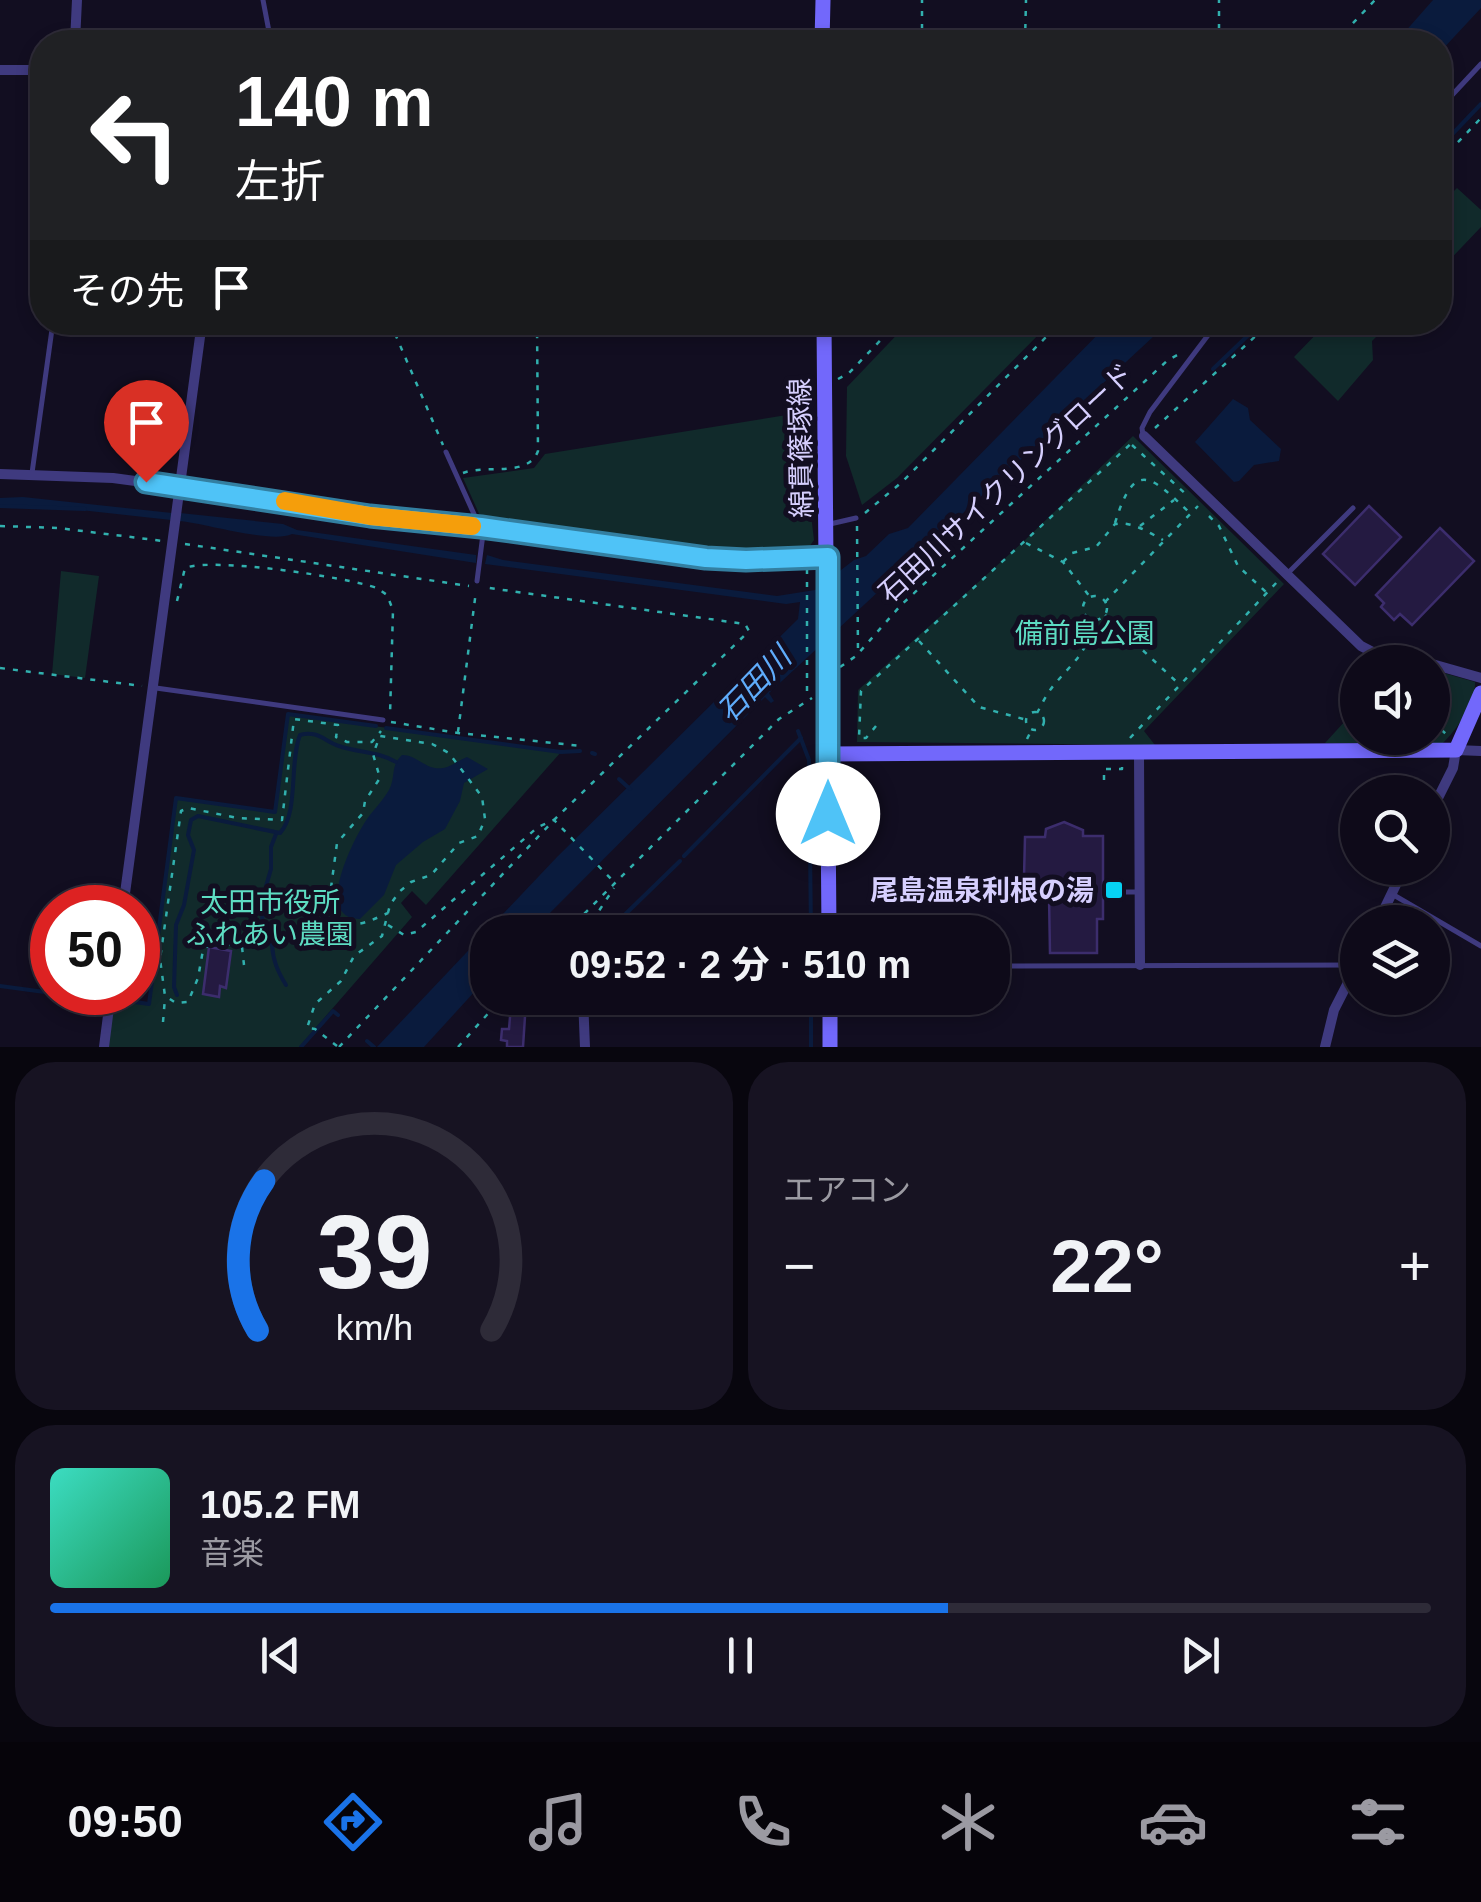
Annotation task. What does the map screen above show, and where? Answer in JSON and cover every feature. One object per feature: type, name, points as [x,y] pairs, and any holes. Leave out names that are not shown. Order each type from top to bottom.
[{"type":"main road","points":[[822,0],[822,30]]},
{"type":"main road","name":"綿貫篠塚線","points":[[824,335],[834,666],[828,754],[829,915]]},
{"type":"main road","points":[[828,754],[1133,746],[1453,744],[1481,693]]},
{"type":"main road","points":[[830,1015],[830,1047]]},
{"type":"street","points":[[76,30],[77,0]]},
{"type":"street","points":[[0,70],[30,70]]},
{"type":"street","points":[[126,885],[200,335]]},
{"type":"street","points":[[1143,436],[1283,577],[1360,645]]},
{"type":"street","points":[[0,474],[32,473],[313,505]]},
{"type":"street","points":[[1450,669],[1481,678]]},
{"type":"street","points":[[1449,775],[1453,744],[1481,751]]},
{"type":"street","points":[[1133,746],[1140,965]]},
{"type":"street","points":[[1386,905],[1396,885]]},
{"type":"street","points":[[1324,1047],[1340,998]]},
{"type":"street","points":[[104,1047],[108,1015]]},
{"type":"street","points":[[584,1015],[585,1047]]},
{"type":"lane","points":[[263,0],[269,30]]},
{"type":"lane","points":[[1452,95],[1481,64]]},
{"type":"lane","points":[[32,473],[51,335]]},
{"type":"lane","points":[[1143,436],[1142,428],[1150,412],[1208,335]]},
{"type":"lane","points":[[446,452],[482,530],[476,584]]},
{"type":"lane","points":[[313,505],[370,516],[706,558],[828,560]]},
{"type":"lane","points":[[1283,577],[1353,508]]},
{"type":"lane","points":[[827,524],[856,522]]},
{"type":"lane","points":[[153,687],[387,721]]},
{"type":"lane","points":[[1117,892],[1139,892]]},
{"type":"lane","points":[[1392,894],[1481,946]]},
{"type":"lane","points":[[1010,966],[1340,964]]},
{"type":"path","points":[[922,0],[922,30]]},
{"type":"path","points":[[1025,30],[1026,0]]},
{"type":"path","points":[[1219,0],[1219,30]]},
{"type":"path","points":[[1346,30],[1375,0]]},
{"type":"path","points":[[1452,148],[1481,118]]},
{"type":"path","points":[[396,335],[446,452]]},
{"type":"path","points":[[458,476],[480,468],[524,468],[534,461],[538,452],[537,335]]},
{"type":"path","points":[[825,380],[850,373],[886,335]]},
{"type":"path","points":[[858,654],[856,522],[902,482],[1048,335]]},
{"type":"path","points":[[876,726],[866,738],[859,738],[860,694],[1256,335]]},
{"type":"path","name":"石田川サイクリングロード","points":[[834,666],[858,654],[901,605],[1168,360],[1188,351]]},
{"type":"path","points":[[1132,444],[1199,506],[1105,602],[1105,614],[1180,685]]},
{"type":"path","points":[[1062,562],[1072,552],[1096,546],[1115,524],[1127,488],[1137,480],[1155,483],[1191,514]]},
{"type":"path","points":[[1139,527],[1175,499]]},
{"type":"path","points":[[1209,516],[1219,526],[1238,566],[1268,594]]},
{"type":"path","points":[[1115,524],[1124,522],[1164,540]]},
{"type":"path","points":[[0,526],[58,528],[172,541],[749,627],[744,637],[556,822],[339,1047],[316,1030],[306,1028],[314,1004],[348,973],[354,956],[382,936],[398,892],[437,871],[458,844],[481,832],[485,810],[472,783],[442,748],[380,736],[372,742],[347,742],[336,737],[338,725],[294,719],[282,820],[238,818],[188,808],[180,811],[160,960],[165,996],[163,1022]]},
{"type":"path","points":[[1025,542],[1062,562],[1090,597],[1105,602]]},
{"type":"path","points":[[176,604],[185,568],[197,564],[233,565],[377,588],[387,595],[393,610],[387,721],[373,754],[380,778],[365,801],[363,813],[337,843],[328,910],[338,921],[349,924],[364,924],[388,913]]},
{"type":"path","points":[[806,690],[807,564]]},
{"type":"path","points":[[1133,746],[1180,685],[1283,577]]},
{"type":"path","points":[[458,733],[476,584]]},
{"type":"path","points":[[1090,597],[1083,604],[1085,616],[1097,620],[1105,614]]},
{"type":"path","points":[[1026,720],[1037,713],[1052,686],[1089,644],[1092,625]]},
{"type":"path","points":[[918,640],[980,707],[1026,720],[1032,730]]},
{"type":"path","points":[[0,668],[153,687]]},
{"type":"path","points":[[583,915],[779,719],[809,700]]},
{"type":"path","points":[[1032,730],[1044,724],[1044,718],[1037,713]]},
{"type":"path","points":[[387,721],[582,746]]},
{"type":"path","points":[[1027,739],[1032,730]]},
{"type":"path","points":[[1450,741],[1453,744]]},
{"type":"path","points":[[1104,780],[1104,769],[1122,769],[1122,765],[1105,763]]},
{"type":"path","points":[[556,822],[616,884]]},
{"type":"path","points":[[386,924],[404,935],[416,932],[538,827],[556,822]]},
{"type":"path","points":[[596,915],[616,884]]},
{"type":"path","points":[[165,996],[176,1003],[188,1002],[198,978],[202,950],[213,942],[242,947],[244,965]]},
{"type":"path","points":[[458,1047],[487,1015]]},
{"type":"green space","points":[[1457,188],[1481,210],[1481,227],[1452,257],[1452,193]]},
{"type":"green space","points":[[897,335],[1038,335],[897,478],[862,505],[846,456],[847,387]]},
{"type":"green space","points":[[1315,335],[1378,335],[1372,341],[1373,360],[1338,401],[1294,357]]},
{"type":"green space","points":[[799,413],[814,540],[805,553],[713,553],[508,528],[481,518],[463,478],[534,468],[545,454]]},
{"type":"green space","name":"備前島公園","points":[[1133,436],[1284,584],[1144,731],[1155,745],[857,742],[858,690],[1023,542]]},
{"type":"green space","points":[[61,571],[99,576],[85,678],[52,674]]},
{"type":"green space","points":[[1450,675],[1475,682],[1460,723],[1450,735]]},
{"type":"green space","name":"太田市役所 ふれあい農園","points":[[288,714],[561,752],[426,905],[412,891],[401,903],[412,917],[299,1047],[108,1047],[112,1015],[160,1015],[160,925],[176,798],[275,812]]},
{"type":"green space","points":[[1340,727],[1340,743],[1325,743]]},
{"type":"water","points":[[1433,0],[1481,0],[1481,8],[1452,39],[1452,30],[1407,30]]},
{"type":"water","name":"石田川","points":[[1097,335],[1155,335],[769,693],[774,701],[771,703],[765,697],[548,915],[502,915],[798,619],[800,602],[786,604],[485,564],[487,555],[777,596],[815,590],[854,560],[866,556],[889,534],[908,528]]},
{"type":"water","points":[[1233,399],[1248,408],[1250,420],[1281,449],[1279,461],[1254,465],[1234,482],[1195,442]]},
{"type":"water","points":[[0,498],[172,513],[171,520],[44,506],[0,506]]},
{"type":"water","points":[[180,513],[283,524],[297,530],[476,555],[476,563],[292,534],[254,535],[179,521]]},
{"type":"water","points":[[402,755],[437,768],[467,757],[488,769],[464,783],[460,801],[445,829],[396,865],[384,895],[360,919],[346,916],[339,907],[338,894],[345,862],[365,822],[389,790]]},
{"type":"water","points":[[470,949],[470,997],[424,1047],[377,1047]]},
{"type":"building","points":[[1369,506],[1401,537],[1355,585],[1323,554]]},
{"type":"building","points":[[1440,528],[1474,561],[1412,625],[1400,614],[1394,620],[1376,595]]},
{"type":"building","points":[[1064,822],[1083,830],[1083,836],[1103,836],[1103,919],[1097,919],[1097,953],[1050,953],[1049,896],[1018,896],[1018,876],[1024,877],[1025,837],[1045,837],[1046,829]]},
{"type":"building","points":[[209,947],[231,951],[226,988],[220,986],[219,997],[203,994]]},
{"type":"building","points":[[510,1015],[525,1015],[523,1047],[507,1047],[507,1041],[501,1040],[502,1029],[509,1029]]},
{"type":"waterway","points":[[1452,134],[1481,104]]},
{"type":"waterway","points":[[1213,369],[1248,335]]},
{"type":"waterway","points":[[0,506],[85,509]]},
{"type":"waterway","points":[[160,920],[176,798],[275,812],[288,714],[376,726]]},
{"type":"waterway","points":[[386,728],[561,752],[580,751]]},
{"type":"waterway","points":[[798,731],[809,760],[811,915]]},
{"type":"waterway","points":[[177,995],[176,925],[184,905],[194,850],[188,835],[191,820],[198,816],[280,833],[290,813],[300,735],[316,735],[339,746],[396,762]]},
{"type":"waterway","points":[[684,856],[801,738]]},
{"type":"waterway","points":[[619,779],[630,789]]},
{"type":"waterway","points":[[276,834],[264,893],[261,937],[272,945],[276,966],[286,985]]},
{"type":"waterway","points":[[624,915],[680,861]]},
{"type":"waterway","points":[[0,986],[30,990]]},
{"type":"waterway","points":[[301,1047],[333,1011],[338,1015]]},
{"type":"waterway","points":[[811,1015],[811,1047]]},
{"type":"waterway","points":[[367,1041],[374,1047]]},
{"type":"slow traffic","points":[[285,501],[370,516],[472,526]]},
{"type":"place","name":"尾島温泉利根の湯","points":[[1114,890]]},
{"type":"route","points":[[146,482],[370,516],[706,558],[828,557],[828,814]]}]
